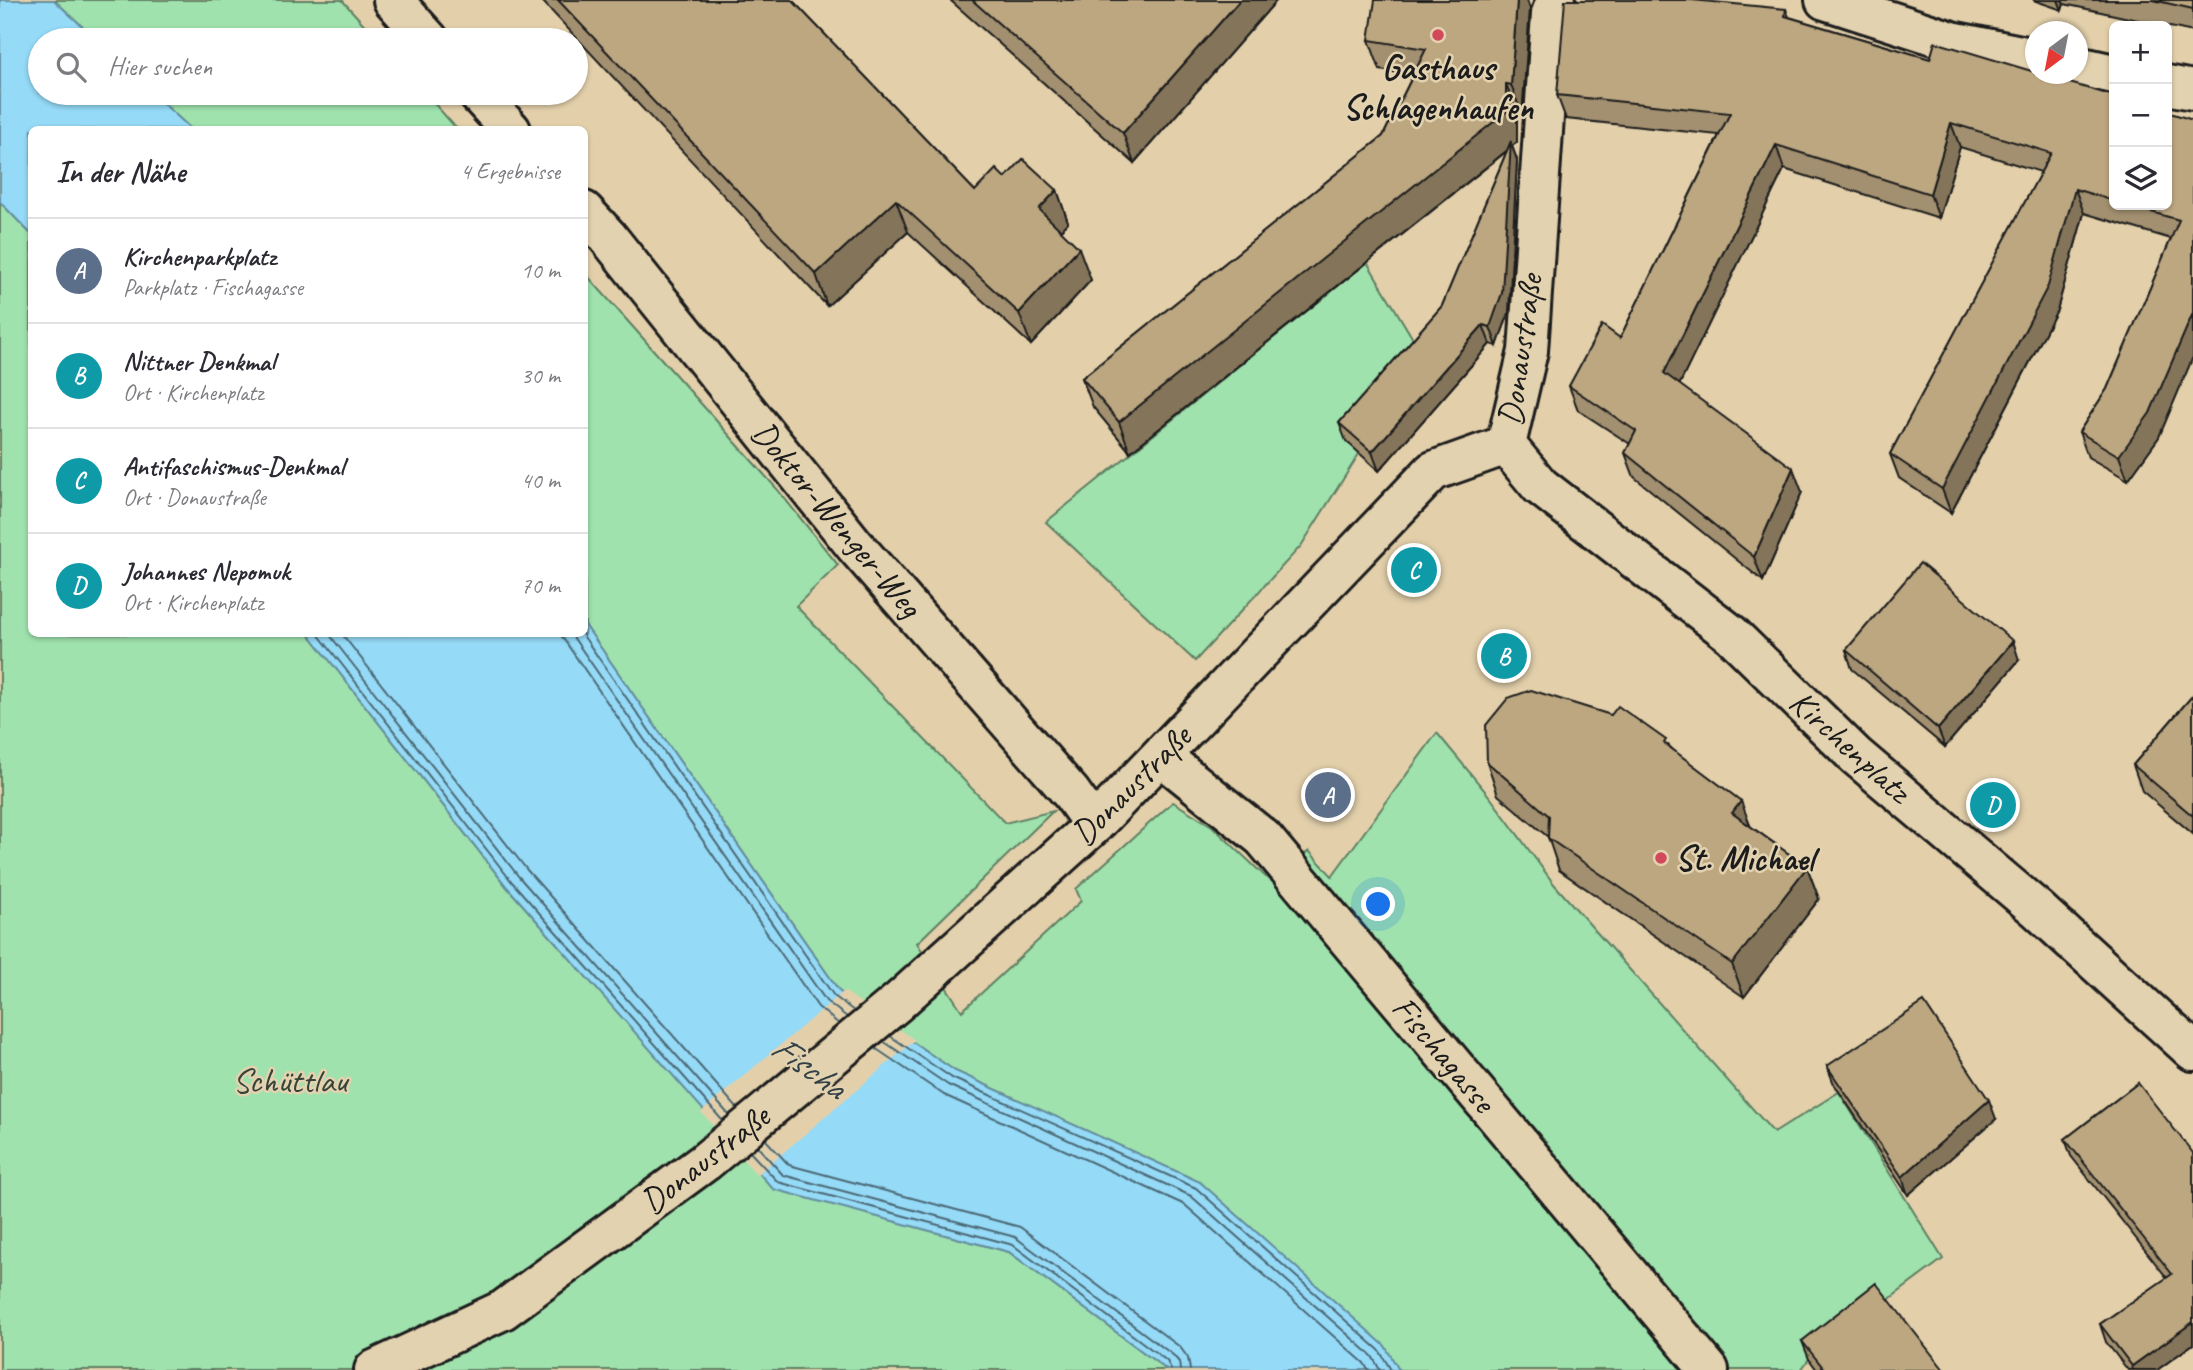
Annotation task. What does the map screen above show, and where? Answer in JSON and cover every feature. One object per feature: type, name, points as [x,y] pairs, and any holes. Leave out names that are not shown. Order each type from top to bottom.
[{"type":"street","points":[[393,0],[418,28]]},
{"type":"street","name":"Donaustraße","points":[[374,1370],[503,1310],[705,1162],[898,1002],[1094,825],[1433,471],[1506,445],[1528,351],[1550,24],[1556,0]]},
{"type":"street","points":[[1825,0],[1952,41],[2025,56]]},
{"type":"street","points":[[2088,68],[2109,73]]},
{"type":"street","points":[[2172,86],[2193,90]]},
{"type":"street","points":[[488,105],[507,126]]},
{"type":"street","name":"Doktor-Wenger-Weg","points":[[588,215],[856,547],[1072,793],[1094,825]]},
{"type":"street","name":"Kirchenplatz","points":[[1506,445],[1540,486],[1731,634],[1856,756],[2037,909],[2193,1051]]},
{"type":"street","name":"Fischagasse","points":[[1161,756],[1263,838],[1709,1370]]},
{"type":"green space","points":[[54,0],[342,0],[367,28],[84,28]]},
{"type":"green space","points":[[165,105],[436,105],[454,126],[188,126]]},
{"type":"green space","name":"Schüttlau","points":[[0,202],[28,231],[28,637],[311,637],[507,887],[773,1188],[1009,1252],[1167,1370],[0,1370]]},
{"type":"green space","points":[[1367,262],[1422,354],[1301,546],[1195,661],[1046,522]]},
{"type":"green space","points":[[588,276],[777,489],[838,565],[796,606],[1005,823],[1053,811],[917,943],[962,1011],[1081,901],[1076,889],[1173,802],[1212,826],[1269,880],[1309,851],[1332,876],[1437,733],[1490,797],[1554,884],[1774,1133],[1839,1092],[1943,1259],[1809,1359],[1801,1370],[1399,1370],[1384,1346],[1200,1182],[955,1071],[840,992],[588,629]]},
{"type":"water","points":[[0,0],[54,0],[84,28],[28,28],[28,105],[165,105],[188,126],[28,126],[28,231],[0,202]]},
{"type":"water","name":"Fischa","points":[[588,629],[840,992],[955,1071],[1200,1182],[1385,1346],[1399,1370],[1167,1370],[1009,1252],[773,1189],[507,887],[311,637],[588,637]]},
{"type":"pier","points":[[844,991],[915,1040],[757,1175],[701,1112]]},
{"type":"building","points":[[558,0],[792,0],[975,191],[996,169],[1005,178],[1023,159],[1057,190],[1039,209],[1079,248],[1019,313],[896,200],[816,274],[588,32],[588,28],[584,28]]},
{"type":"building","points":[[972,0],[1240,0],[1123,133]]},
{"type":"building","points":[[1375,0],[1517,0],[1511,85],[1506,84],[1506,112],[1119,422],[1082,378],[1383,136],[1426,49],[1369,40]]},
{"type":"building","points":[[1565,0],[1692,0],[1786,9],[1785,16],[1930,59],[1935,42],[2025,69],[2025,84],[2073,84],[2109,95],[2109,199],[2075,189],[2048,286],[1942,489],[1890,454],[2051,153],[1951,123],[1930,194],[1776,145],[1664,373],[1793,468],[1754,557],[1625,453],[1636,431],[1569,386],[1602,325],[1620,338],[1730,113],[1557,95]]},
{"type":"building","points":[[2153,0],[2193,0],[2193,9]]},
{"type":"building","points":[[2172,114],[2193,120],[2193,313],[2150,413],[2119,456],[2079,432],[2107,389],[2179,220],[2144,210],[2172,210]]},
{"type":"building","points":[[1511,141],[1502,293],[1490,327],[1483,325],[1372,452],[1339,423],[1442,306]]},
{"type":"building","points":[[1920,563],[2013,641],[1938,729],[1846,650]]},
{"type":"building","name":"St. Michael","points":[[1531,690],[1611,715],[1618,706],[1666,740],[1664,743],[1741,801],[1732,813],[1807,867],[1732,964],[1548,838],[1549,816],[1487,762],[1486,725],[1508,698]]},
{"type":"building","points":[[2193,695],[2193,816],[2133,765]]},
{"type":"building","points":[[1924,1002],[1989,1100],[1902,1177],[1827,1066]]},
{"type":"building","points":[[2138,1083],[2193,1153],[2193,1322],[2132,1366],[2100,1324],[2172,1274],[2065,1139]]},
{"type":"building","points":[[1876,1283],[1944,1370],[1825,1370],[1802,1341]]},
{"type":"place","name":"Gasthaus Schlagenhaufen","points":[[1438,35]]},
{"type":"place","name":"Antifaschismus-Denkmal","points":[[1414,570]]},
{"type":"place","name":"Nittner Denkmal","points":[[1504,656]]},
{"type":"place","name":"Kirchenparkplatz","points":[[1328,795]]},
{"type":"place","name":"Johannes Nepomuk","points":[[1993,805]]},
{"type":"place","name":"St. Michael","points":[[1661,858]]}]
